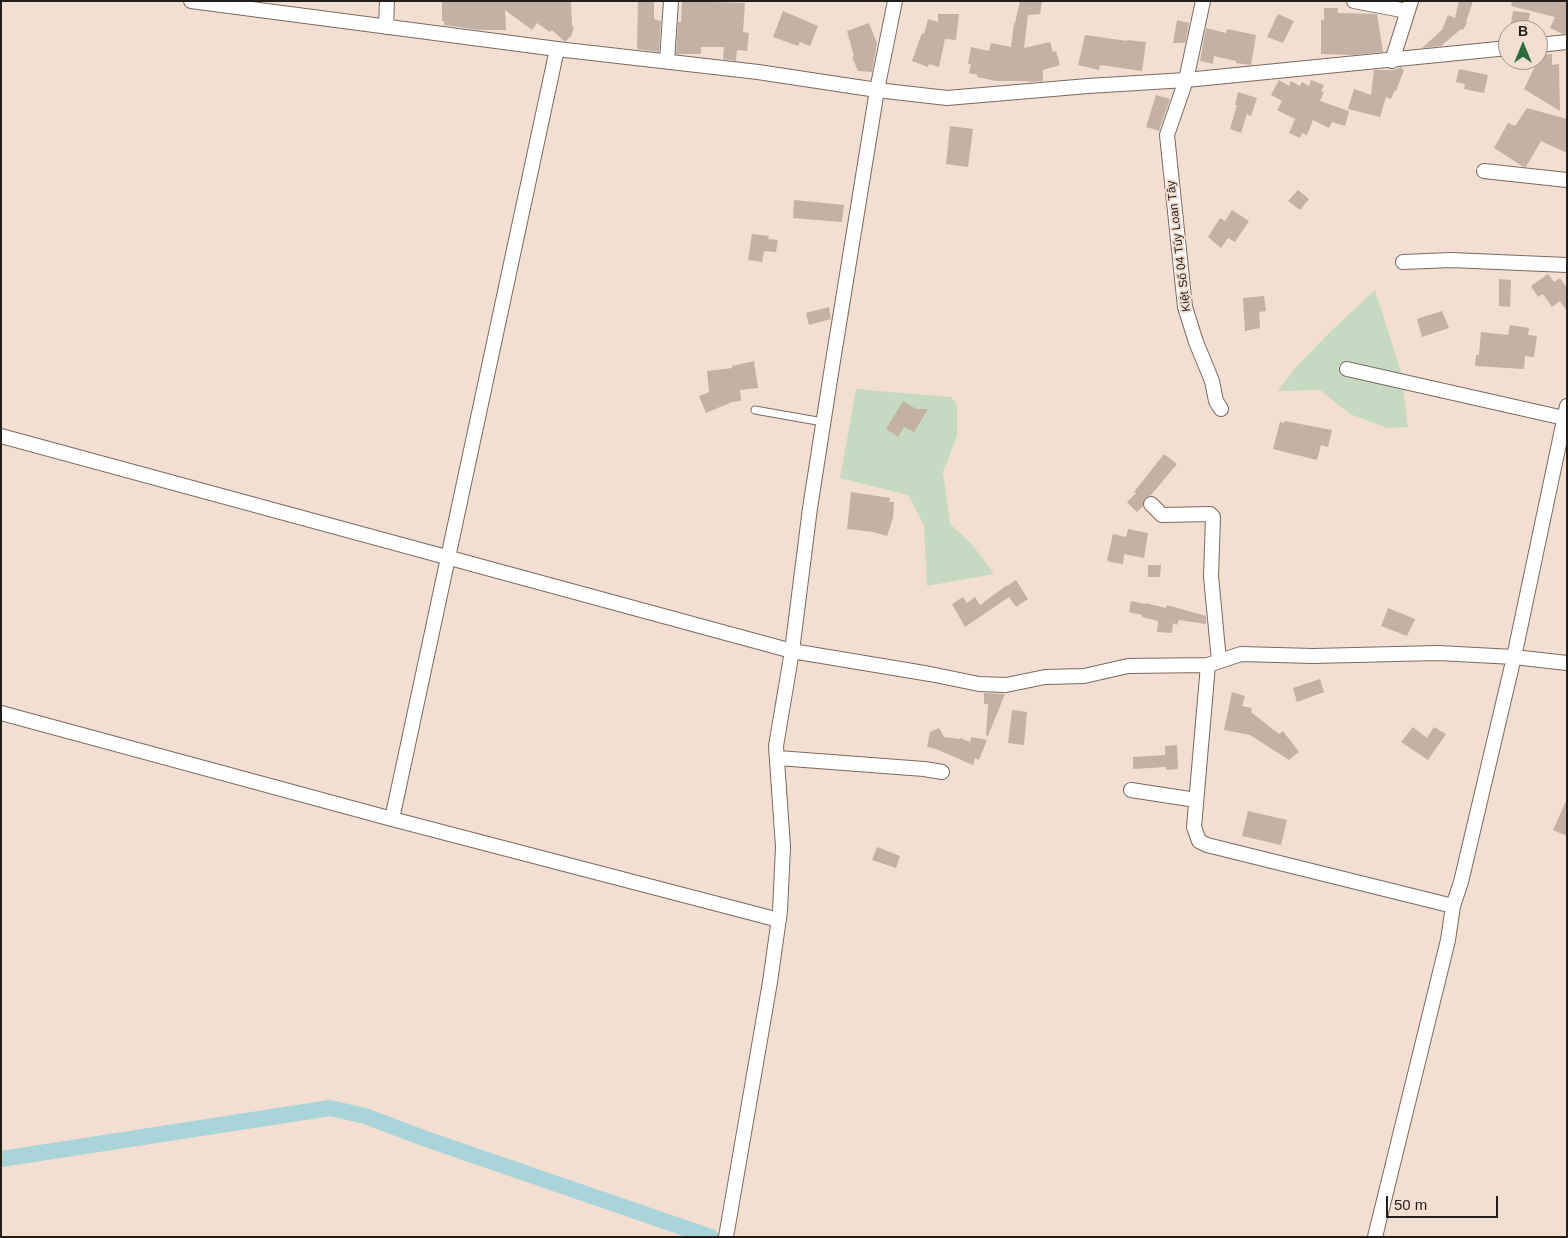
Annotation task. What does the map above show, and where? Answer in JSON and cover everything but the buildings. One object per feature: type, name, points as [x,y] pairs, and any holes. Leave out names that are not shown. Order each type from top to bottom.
[{"type":"street","points":[[191,1],[557,50],[758,72],[877,90],[947,98],[1186,80],[1498,49]]},
{"type":"street","points":[[386,27],[387,1]]},
{"type":"street","points":[[667,61],[671,1]]},
{"type":"street","points":[[727,1235],[779,920],[782,847],[776,746],[792,651],[823,422],[877,90],[895,1]]},
{"type":"street","name":"Kiệt Số 04 Túy Loan Tây","points":[[1203,1],[1186,80],[1167,135],[1185,308],[1212,381],[1216,401],[1221,410]]},
{"type":"street","points":[[1354,1],[1409,6],[1392,61]]},
{"type":"street","points":[[1548,44],[1567,42]]},
{"type":"street","points":[[392,818],[557,50]]},
{"type":"street","points":[[1484,170],[1567,180]]},
{"type":"street","points":[[1403,262],[1451,260],[1567,265]]},
{"type":"street","points":[[1347,368],[1565,412],[1514,657],[1375,1237]]},
{"type":"street","points":[[1,436],[792,651],[978,684],[1006,685],[1044,677],[1084,676],[1128,666],[1214,663],[1241,654],[1313,656],[1438,653],[1514,657],[1567,663]]},
{"type":"street","points":[[1151,504],[1162,515],[1210,514],[1212,517],[1211,576],[1214,663],[1196,800],[1194,827],[1199,841],[1207,845],[1454,906]]},
{"type":"street","points":[[1,713],[779,920]]},
{"type":"street","points":[[778,758],[942,772]]},
{"type":"street","points":[[1131,790],[1196,800]]},
{"type":"lane","points":[[755,410],[823,422]]},
{"type":"green space","points":[[1375,290],[1401,372],[1408,427],[1387,428],[1350,414],[1320,390],[1278,391],[1295,368]]},
{"type":"green space","points":[[856,389],[951,397],[957,405],[957,436],[943,472],[950,524],[972,544],[994,574],[927,586],[924,525],[908,495],[840,478]]},
{"type":"waterway","points":[[1,1159],[330,1108],[365,1116],[426,1139],[711,1237]]}]
